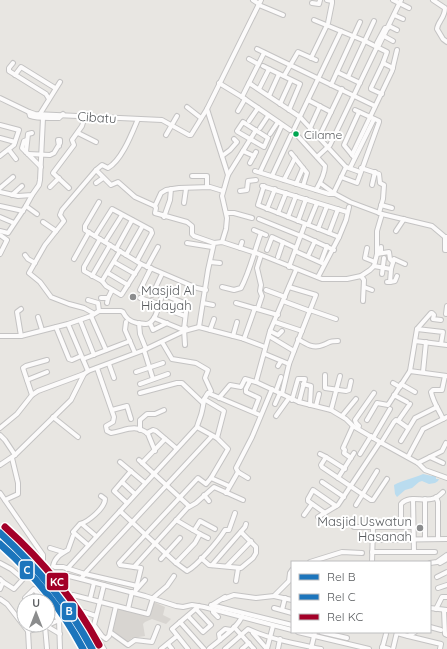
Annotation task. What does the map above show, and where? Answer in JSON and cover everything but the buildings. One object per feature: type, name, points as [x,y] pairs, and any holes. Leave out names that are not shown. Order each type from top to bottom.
[{"type":"street","points":[[253,0],[283,14]]},
{"type":"street","points":[[312,3],[319,4],[320,0]]},
{"type":"street","points":[[284,76],[298,52],[314,59],[330,18],[332,1],[327,0]]},
{"type":"street","points":[[393,0],[401,2],[409,8]]},
{"type":"street","points":[[433,0],[445,8],[444,17],[438,24],[437,29],[443,39],[447,42]]},
{"type":"street","points":[[377,47],[380,45],[401,2]]},
{"type":"street","points":[[187,106],[201,118],[207,109],[260,3]]},
{"type":"street","points":[[394,15],[403,19]]},
{"type":"street","points":[[314,20],[354,36],[387,52],[371,88],[382,94]]},
{"type":"street","points":[[348,77],[374,21]]},
{"type":"street","points":[[331,85],[360,22]]},
{"type":"street","points":[[316,157],[328,147],[360,83],[385,28],[389,27],[397,30]]},
{"type":"street","points":[[272,176],[341,31]]},
{"type":"street","points":[[384,36],[393,41]]},
{"type":"street","points":[[257,49],[376,106]]},
{"type":"street","points":[[334,193],[372,119],[376,106],[393,68],[397,50]]},
{"type":"street","points":[[238,111],[249,83],[264,52]]},
{"type":"street","points":[[249,59],[258,64]]},
{"type":"street","points":[[13,63],[9,70],[48,97]]},
{"type":"street","points":[[383,63],[393,68]]},
{"type":"street","points":[[263,66],[301,85],[289,110]]},
{"type":"street","points":[[15,74],[21,67],[54,88]]},
{"type":"street","points":[[259,89],[269,70]]},
{"type":"street","points":[[337,72],[360,83]]},
{"type":"street","points":[[269,96],[279,74]]},
{"type":"street","points":[[280,104],[291,80]]},
{"type":"street","points":[[40,114],[48,97],[60,82]]},
{"type":"street","points":[[220,82],[292,132],[316,157],[325,168],[316,190]]},
{"type":"street","points":[[249,83],[300,117],[348,167],[375,172],[380,175],[380,183],[384,186],[377,233],[379,253]]},
{"type":"street","points":[[318,137],[342,90]]},
{"type":"street","name":"Cibatu","points":[[0,98],[29,112],[40,114],[162,120],[172,124],[188,135],[192,134],[201,118]]},
{"type":"street","points":[[308,100],[331,112]]},
{"type":"street","points":[[310,128],[320,106]]},
{"type":"street","points":[[249,121],[258,108]]},
{"type":"street","points":[[207,109],[228,176]]},
{"type":"street","points":[[341,177],[356,183],[379,122],[357,111],[344,145],[354,156]]},
{"type":"street","points":[[29,112],[31,116],[44,118],[59,118],[63,114]]},
{"type":"street","points":[[69,188],[54,172],[74,145],[72,140],[82,126],[85,116]]},
{"type":"street","points":[[166,134],[177,116]]},
{"type":"street","points":[[222,242],[226,228],[226,213],[222,198],[228,176],[250,140],[268,116]]},
{"type":"street","points":[[0,231],[7,234],[40,183],[44,118]]},
{"type":"street","points":[[106,350],[92,314],[84,308],[51,297],[40,282],[29,273],[45,245],[64,222],[60,215],[62,210],[96,170],[102,165],[108,168],[113,164],[128,142],[138,119]]},
{"type":"street","points":[[270,137],[243,122],[237,132],[263,148],[280,124]]},
{"type":"street","points":[[0,124],[19,130],[15,142],[9,150],[0,156]]},
{"type":"street","points":[[280,124],[257,172],[316,190],[334,193]]},
{"type":"street","points":[[32,133],[28,133],[27,153],[41,167]]},
{"type":"street","points":[[78,133],[96,142]]},
{"type":"street","points":[[0,138],[15,142]]},
{"type":"street","points":[[222,156],[234,147],[237,142],[234,139]]},
{"type":"street","points":[[27,153],[41,156],[52,154],[59,146]]},
{"type":"street","points":[[9,150],[16,160]]},
{"type":"street","points":[[243,151],[255,154],[250,163]]},
{"type":"street","points":[[291,153],[307,174],[303,186]]},
{"type":"street","points":[[284,180],[295,158]]},
{"type":"street","points":[[296,184],[303,168]]},
{"type":"street","points":[[96,170],[112,185],[119,182],[126,191],[155,206]]},
{"type":"street","points":[[372,185],[375,172]]},
{"type":"street","points":[[192,176],[207,176],[207,187]]},
{"type":"street","points":[[0,188],[13,177]]},
{"type":"street","points":[[50,187],[59,178]]},
{"type":"street","points":[[96,183],[103,178]]},
{"type":"street","points":[[240,192],[247,190],[248,181],[256,180]]},
{"type":"street","points":[[320,183],[334,193],[380,213],[432,226],[446,237],[444,248],[447,250]]},
{"type":"street","points":[[12,195],[22,186]]},
{"type":"street","points":[[323,263],[334,250],[346,220],[348,210],[327,206],[263,186],[258,205],[339,237]]},
{"type":"street","points":[[213,245],[194,236],[192,234],[192,226],[187,222],[164,217],[155,213],[155,206],[160,193],[171,190],[213,187],[223,191]]},
{"type":"street","points":[[184,203],[186,189]]},
{"type":"street","points":[[164,217],[170,200],[171,190]]},
{"type":"street","points":[[267,209],[275,190]]},
{"type":"street","points":[[0,192],[12,195],[32,196]]},
{"type":"street","points":[[278,213],[286,193]]},
{"type":"street","points":[[288,217],[296,196]]},
{"type":"street","points":[[298,221],[306,199]]},
{"type":"street","points":[[99,202],[85,226],[85,230],[149,268],[204,289]]},
{"type":"street","points":[[289,267],[301,236],[317,203]]},
{"type":"street","points":[[381,205],[392,208]]},
{"type":"street","points":[[0,206],[23,211]]},
{"type":"street","points":[[26,206],[37,214]]},
{"type":"street","points":[[318,229],[327,206]]},
{"type":"street","points":[[329,233],[338,209]]},
{"type":"street","points":[[95,236],[111,210],[150,230],[152,233],[136,261]]},
{"type":"street","points":[[226,213],[234,213],[252,218]]},
{"type":"street","points":[[92,276],[122,215]]},
{"type":"street","points":[[0,216],[14,223]]},
{"type":"street","points":[[258,219],[334,250]]},
{"type":"street","points":[[396,231],[404,219]]},
{"type":"street","points":[[116,249],[132,220]]},
{"type":"street","points":[[43,222],[56,231]]},
{"type":"street","points":[[126,255],[142,227]]},
{"type":"street","points":[[254,230],[266,235]]},
{"type":"street","points":[[74,259],[89,232]]},
{"type":"street","points":[[222,287],[234,290],[241,288],[250,269],[260,233]]},
{"type":"street","points":[[0,235],[7,240],[0,254]]},
{"type":"street","points":[[267,250],[272,238],[283,242],[323,263]]},
{"type":"street","points":[[100,239],[83,268],[84,271],[112,290],[121,295],[141,264]]},
{"type":"street","points":[[308,256],[315,241]]},
{"type":"street","points":[[187,243],[213,245],[222,242],[254,252],[324,280],[339,280],[361,276],[370,270],[381,247]]},
{"type":"street","points":[[240,248],[242,242]]},
{"type":"street","points":[[278,257],[283,242]]},
{"type":"street","points":[[199,327],[204,289],[213,245]]},
{"type":"street","points":[[318,277],[327,246]]},
{"type":"street","points":[[140,290],[158,248]]},
{"type":"street","points":[[367,248],[365,258],[374,264],[391,269]]},
{"type":"street","points":[[102,282],[120,251]]},
{"type":"street","points":[[379,253],[390,253],[390,259],[393,262],[389,282],[395,281],[397,276]]},
{"type":"street","points":[[25,255],[28,259],[35,263]]},
{"type":"street","points":[[244,339],[262,296],[260,292],[261,285],[257,268],[261,255]]},
{"type":"street","points":[[382,274],[384,258]]},
{"type":"street","points":[[393,262],[395,259],[405,264]]},
{"type":"street","points":[[114,262],[135,274]]},
{"type":"street","points":[[210,262],[220,262]]},
{"type":"street","points":[[256,382],[265,354],[265,347],[270,331],[296,270]]},
{"type":"street","points":[[108,273],[128,285]]},
{"type":"street","points":[[152,295],[162,274]]},
{"type":"street","points":[[361,276],[364,280],[364,301]]},
{"type":"street","points":[[226,493],[238,472],[236,468],[252,437],[260,415],[278,392],[316,296],[289,286]]},
{"type":"street","points":[[364,287],[372,290]]},
{"type":"street","points":[[101,298],[108,301],[112,290]]},
{"type":"street","points":[[266,290],[310,310],[336,319]]},
{"type":"street","points":[[0,336],[21,336],[68,324],[99,311],[121,311],[127,319],[132,322],[146,324],[150,323],[154,318],[163,295],[186,303],[184,330],[185,345]]},
{"type":"street","points":[[140,298],[185,316]]},
{"type":"street","points":[[0,428],[17,414],[32,395],[43,388],[109,364],[162,342],[198,324],[203,298]]},
{"type":"street","points":[[88,300],[98,303],[99,311]]},
{"type":"street","points":[[236,303],[278,315]]},
{"type":"street","points":[[203,304],[212,305]]},
{"type":"street","points":[[446,314],[447,306]]},
{"type":"street","points":[[21,309],[17,312],[21,336]]},
{"type":"street","points":[[368,420],[377,402],[387,406],[410,371],[417,329],[432,313],[434,315],[433,319],[441,320]]},
{"type":"street","points":[[38,317],[42,330]]},
{"type":"street","points":[[154,318],[184,330],[199,327],[244,339],[265,347]]},
{"type":"street","points":[[210,330],[214,319]]},
{"type":"street","points":[[80,320],[94,355]]},
{"type":"street","points":[[126,322],[125,330],[135,353]]},
{"type":"street","points":[[233,336],[237,322]]},
{"type":"street","points":[[275,322],[302,331]]},
{"type":"street","points":[[139,323],[140,334],[153,379]]},
{"type":"street","points":[[150,323],[153,330],[168,324]]},
{"type":"street","points":[[0,465],[13,457],[74,397],[86,372],[82,357],[68,324]]},
{"type":"street","points":[[56,326],[69,359],[72,360],[94,355],[130,341]]},
{"type":"street","points":[[417,329],[443,332],[441,344]]},
{"type":"street","points":[[270,331],[278,335],[282,331]]},
{"type":"street","points":[[269,336],[294,351]]},
{"type":"street","points":[[298,339],[309,346],[314,347],[324,345],[329,341],[338,341]]},
{"type":"street","points":[[415,341],[447,345]]},
{"type":"street","points":[[67,569],[155,474],[176,448],[196,427],[204,401],[211,390],[205,378],[205,374],[208,370],[196,363],[172,359],[162,342]]},
{"type":"street","points":[[423,372],[426,342]]},
{"type":"street","points":[[265,354],[289,364]]},
{"type":"street","points":[[32,395],[23,368],[46,360]]},
{"type":"street","points":[[278,366],[280,361]]},
{"type":"street","points":[[136,372],[163,363]]},
{"type":"street","points":[[109,364],[114,378]]},
{"type":"street","points":[[97,368],[112,410],[114,420],[106,426],[107,431],[111,433],[127,429],[140,430],[147,433],[154,451]]},
{"type":"street","points":[[408,457],[424,429],[445,418],[433,404],[431,392],[433,390],[442,390],[446,376],[410,371]]},
{"type":"street","points":[[27,380],[47,372]]},
{"type":"street","points":[[140,384],[168,374]]},
{"type":"street","points":[[275,404],[281,376]]},
{"type":"street","points":[[326,376],[325,388],[346,391],[348,390],[351,381]]},
{"type":"street","points":[[331,410],[340,376]]},
{"type":"street","points":[[219,398],[228,385],[233,384],[241,386],[245,379],[256,382],[299,402],[331,410],[380,443],[418,463],[425,470],[447,478]]},
{"type":"street","points":[[276,416],[291,399],[298,379],[305,379],[299,402]]},
{"type":"street","points":[[250,381],[246,392],[259,398],[254,411]]},
{"type":"street","points":[[140,393],[182,383],[204,401],[224,411],[217,438]]},
{"type":"street","points":[[393,383],[415,392]]},
{"type":"street","points":[[303,384],[311,386],[310,405]]},
{"type":"street","points":[[208,393],[260,415]]},
{"type":"street","points":[[338,478],[353,456],[344,453],[345,450],[343,448],[355,427],[359,426],[355,420],[374,393]]},
{"type":"street","points":[[316,406],[319,394]]},
{"type":"street","points":[[318,517],[336,506],[344,497],[409,403],[394,395]]},
{"type":"street","points":[[342,416],[356,399]]},
{"type":"street","points":[[112,410],[127,406],[131,419]]},
{"type":"street","points":[[401,441],[415,418],[437,407]]},
{"type":"street","points":[[360,454],[390,409]]},
{"type":"street","points":[[140,430],[140,420],[147,414],[154,414],[164,410]]},
{"type":"street","points":[[53,417],[78,437]]},
{"type":"street","points":[[398,420],[408,428]]},
{"type":"street","points":[[128,609],[142,569],[120,565],[119,563],[197,478],[206,484],[212,478],[228,450],[217,438],[196,427]]},
{"type":"street","points":[[147,433],[153,430],[157,432],[176,448]]},
{"type":"street","points":[[0,435],[4,439],[13,457],[18,483],[18,494],[5,500]]},
{"type":"street","points":[[81,579],[212,436]]},
{"type":"street","points":[[165,439],[141,462],[189,507]]},
{"type":"street","points":[[418,463],[442,451],[445,442]]},
{"type":"street","points":[[442,451],[447,454]]},
{"type":"street","points":[[320,454],[345,469]]},
{"type":"street","points":[[326,457],[321,466],[370,500],[373,500],[387,479]]},
{"type":"street","points":[[430,457],[443,463]]},
{"type":"street","points":[[120,462],[145,484]]},
{"type":"street","points":[[127,503],[114,491],[131,471]]},
{"type":"street","points":[[356,505],[378,471]]},
{"type":"street","points":[[238,472],[248,478]]},
{"type":"street","points":[[212,478],[229,486]]},
{"type":"street","points":[[122,482],[135,494]]},
{"type":"street","points":[[322,482],[344,497]]},
{"type":"street","points":[[134,567],[189,507],[196,503],[214,487],[243,500]]},
{"type":"street","points":[[325,514],[308,499],[313,490],[336,506]]},
{"type":"street","points":[[401,518],[401,503],[408,499],[434,499],[443,492]]},
{"type":"street","points":[[0,493],[43,555],[43,566],[78,617],[100,637],[106,639],[108,638],[116,606]]},
{"type":"street","points":[[204,495],[210,501]]},
{"type":"street","points":[[88,545],[73,532],[80,524],[94,516],[104,503],[105,500],[101,496]]},
{"type":"street","points":[[436,497],[438,502],[438,539]]},
{"type":"street","points":[[413,499],[414,552]]},
{"type":"street","points":[[425,499],[425,539]]},
{"type":"street","points":[[304,515],[312,504]]},
{"type":"street","points":[[120,511],[187,571],[191,569],[225,530],[229,530],[235,513]]},
{"type":"street","points":[[176,520],[208,538]]},
{"type":"street","points":[[193,530],[200,521],[215,529]]},
{"type":"street","points":[[82,524],[96,536]]},
{"type":"street","points":[[212,566],[246,524]]},
{"type":"street","points":[[354,527],[414,527]]},
{"type":"street","points":[[372,561],[373,528]]},
{"type":"street","points":[[201,558],[212,566],[227,566],[238,569],[244,567],[256,553],[256,546],[241,532]]},
{"type":"street","points":[[176,562],[195,542],[200,534]]},
{"type":"street","points":[[73,536],[68,550],[63,552],[54,562],[53,566],[63,567],[135,590],[176,606],[212,607],[291,625]]},
{"type":"street","points":[[161,559],[180,538]]},
{"type":"street","points":[[373,540],[447,539]]},
{"type":"street","points":[[227,566],[251,541]]},
{"type":"street","points":[[50,548],[63,552]]},
{"type":"street","points":[[316,561],[342,552],[362,553]]},
{"type":"street","points":[[372,552],[435,552]]},
{"type":"street","points":[[431,564],[437,562],[447,555]]},
{"type":"street","points":[[440,563],[447,559]]},
{"type":"street","points":[[0,563],[11,569],[23,579],[14,589],[1,581],[0,589]]},
{"type":"street","points":[[236,581],[238,569]]},
{"type":"street","points":[[437,577],[447,572]]},
{"type":"street","points":[[69,576],[94,583],[135,590]]},
{"type":"street","points":[[73,595],[148,614],[153,598],[167,586],[174,576]]},
{"type":"street","points":[[135,590],[144,580]]},
{"type":"street","points":[[274,596],[291,581]]},
{"type":"street","points":[[90,599],[94,583]]},
{"type":"street","points":[[104,585],[94,625],[104,649]]},
{"type":"street","points":[[438,588],[447,585]]},
{"type":"street","points":[[30,593],[34,589],[37,593]]},
{"type":"street","points":[[212,607],[234,592]]},
{"type":"street","points":[[223,599],[234,595],[256,598],[274,596],[291,600]]},
{"type":"street","points":[[436,609],[442,597],[447,597]]},
{"type":"street","points":[[282,610],[285,598]]},
{"type":"street","points":[[0,599],[7,604],[16,616]]},
{"type":"street","points":[[188,649],[172,629],[200,607]]},
{"type":"street","points":[[188,616],[203,632],[211,625],[200,607]]},
{"type":"street","points":[[212,607],[213,612],[218,617]]},
{"type":"street","points":[[274,608],[291,613]]},
{"type":"street","points":[[431,608],[445,610],[445,634],[447,635]]},
{"type":"street","points":[[84,612],[96,616]]},
{"type":"street","points":[[239,614],[273,626],[291,630]]},
{"type":"street","points":[[209,649],[232,628],[239,614]]},
{"type":"street","points":[[56,616],[59,620],[60,649]]},
{"type":"street","points":[[180,622],[204,649]]},
{"type":"street","points":[[267,649],[273,626]]},
{"type":"street","points":[[431,627],[441,630]]},
{"type":"street","points":[[110,632],[128,645],[135,640],[152,642],[158,628]]},
{"type":"street","points":[[232,628],[254,649]]},
{"type":"street","points":[[226,649],[248,629],[252,632],[270,637],[311,648],[322,649]]},
{"type":"street","points":[[56,631],[60,634]]},
{"type":"street","points":[[252,632],[267,649]]},
{"type":"street","points":[[28,633],[29,649]]},
{"type":"street","points":[[46,633],[47,649]]},
{"type":"street","points":[[325,633],[346,638]]},
{"type":"street","points":[[393,649],[397,633],[441,644],[440,649]]},
{"type":"street","points":[[408,636],[413,633]]},
{"type":"street","points":[[417,639],[418,633]]},
{"type":"street","points":[[311,648],[315,634],[355,647],[369,649]]},
{"type":"street","points":[[386,634],[382,648],[389,649]]},
{"type":"street","points":[[162,649],[177,636]]},
{"type":"street","points":[[278,649],[280,639]]},
{"type":"street","points":[[242,649],[249,643]]},
{"type":"street","points":[[168,644],[172,649]]},
{"type":"shaded area","points":[[154,602],[165,607],[163,615],[171,619],[166,624],[152,619],[145,622],[143,624],[145,636],[132,638],[126,643],[111,632],[117,608],[149,615]]},
{"type":"water","points":[[423,474],[432,476],[436,475],[436,479],[439,479],[435,483],[429,484],[422,481],[419,482],[412,488],[405,490],[397,497],[395,494],[394,485]]},
{"type":"rail line","name":"KC","points":[[5,527],[33,554],[58,582],[80,612],[99,645]]},
{"type":"rail line","name":"B","points":[[0,533],[27,559],[51,587],[83,632],[92,649]]},
{"type":"rail line","name":"C","points":[[0,544],[36,580],[66,620],[83,649]]},
{"type":"place","name":"Cilame","points":[[296,134]]},
{"type":"place","name":"Masjid Al Hidayah","points":[[133,297]]},
{"type":"place","name":"Masjid Uswatun Hasanah","points":[[420,528]]}]
